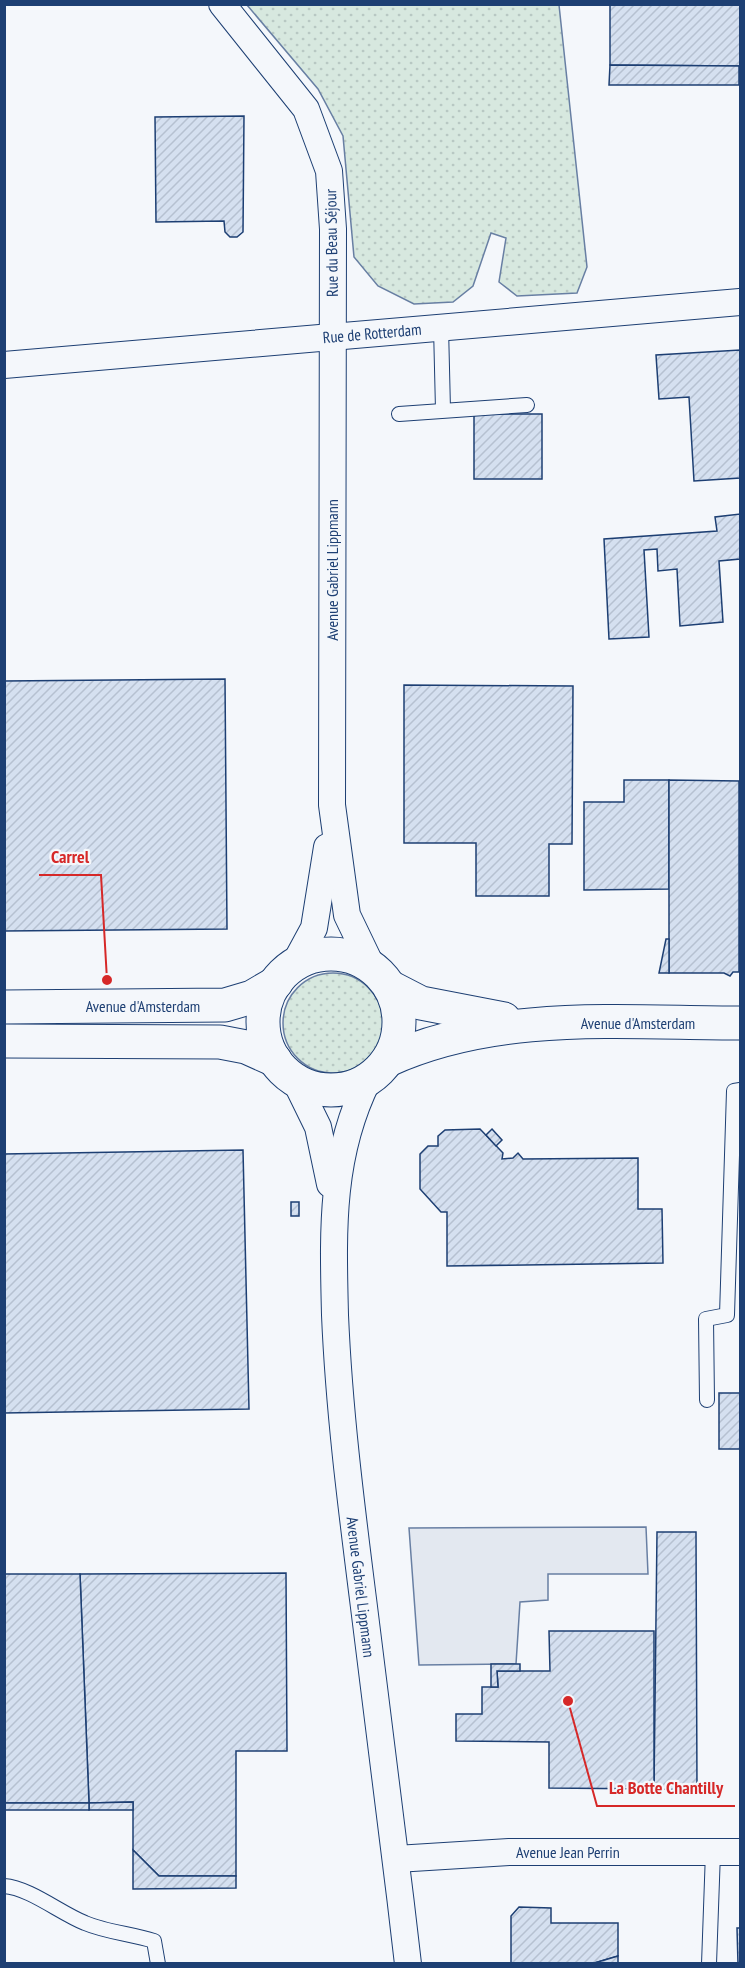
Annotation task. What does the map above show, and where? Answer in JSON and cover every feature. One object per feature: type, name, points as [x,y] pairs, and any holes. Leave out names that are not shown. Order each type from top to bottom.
[{"type":"street","name":"Rue du Beau Séjour","points":[[222,4],[306,109],[322,149],[332,191],[332,336]]},
{"type":"street","name":"Rue de Rotterdam","points":[[4,366],[741,302]]},
{"type":"street","name":"Avenue Gabriel Lippmann","points":[[285,974],[310,939],[317,918],[332,805],[332,336]]},
{"type":"street","name":"Avenue Gabriel Lippmann","points":[[332,805],[347,915],[381,977]]},
{"type":"street","points":[[4,1041],[220,1042],[246,1047],[312,1088],[331,1090],[350,1088],[378,1070],[396,1045],[399,1011],[381,977],[354,957],[333,954],[312,956],[285,974],[267,999],[263,1017],[265,1035],[285,1070]]},
{"type":"street","name":"Avenue d'Amsterdam","points":[[4,1007],[225,1005],[252,997],[285,974]]},
{"type":"street","name":"Avenue d'Amsterdam","points":[[381,977],[413,1000],[535,1024]]},
{"type":"street","name":"Avenue d'Amsterdam","points":[[378,1070],[453,1036],[535,1024],[741,1023]]},
{"type":"street","name":"Avenue Gabriel Lippmann","points":[[285,1070],[318,1126],[334,1210]]},
{"type":"street","name":"Avenue Gabriel Lippmann","points":[[378,1070],[345,1134],[334,1210],[336,1346],[346,1471],[408,1964]]},
{"type":"street","name":"Avenue Jean Perrin","points":[[396,1859],[509,1852],[741,1852]]},
{"type":"lane","points":[[441,327],[443,410]]},
{"type":"lane","points":[[399,414],[527,405]]},
{"type":"lane","points":[[707,1400],[706,1319],[727,1316],[734,1091],[741,1090]]},
{"type":"lane","points":[[709,1964],[713,1852]]},
{"type":"lane","points":[[4,1886],[18,1887],[56,1910],[88,1924],[154,1941],[158,1964]]},
{"type":"shaded area","points":[[247,5],[559,5],[587,267],[577,293],[517,296],[499,282],[506,238],[491,233],[473,286],[453,302],[414,304],[378,286],[354,257],[343,136],[318,89]]},
{"type":"shaded area","points":[[333,973],[361,981],[375,995],[383,1023],[375,1051],[361,1065],[333,1073],[305,1065],[291,1051],[283,1023],[291,995],[305,981]]},
{"type":"shaded area","points":[[646,1527],[648,1574],[548,1574],[548,1600],[520,1602],[516,1664],[419,1665],[409,1528]]},
{"type":"building","points":[[610,4],[740,4],[740,66],[610,65]]},
{"type":"building","points":[[610,65],[739,66],[739,85],[609,85]]},
{"type":"building","points":[[244,116],[243,232],[237,237],[230,237],[225,232],[224,221],[156,222],[155,117]]},
{"type":"building","points":[[740,350],[740,478],[694,481],[689,397],[659,399],[656,355]]},
{"type":"building","points":[[474,414],[542,414],[542,479],[474,479]]},
{"type":"building","points":[[740,514],[740,559],[719,561],[723,622],[680,626],[677,569],[658,571],[657,549],[644,550],[649,637],[609,639],[604,539],[717,531],[715,517]]},
{"type":"building","points":[[225,679],[227,929],[4,931],[4,681]]},
{"type":"building","points":[[404,685],[573,686],[572,844],[549,844],[549,896],[476,896],[476,843],[404,843]]},
{"type":"building","points":[[624,780],[669,780],[669,889],[584,890],[584,802],[624,802]]},
{"type":"building","points":[[669,780],[739,781],[739,972],[733,972],[730,976],[724,973],[669,973]]},
{"type":"building","points":[[666,939],[669,939],[669,973],[659,973]]},
{"type":"building","points":[[480,1129],[503,1153],[502,1159],[513,1158],[518,1153],[523,1159],[638,1158],[638,1209],[662,1209],[663,1263],[447,1266],[447,1212],[441,1212],[420,1189],[420,1154],[428,1146],[438,1146],[438,1136],[445,1130]]},
{"type":"building","points":[[492,1129],[502,1140],[496,1146],[486,1135]]},
{"type":"building","points":[[243,1150],[249,1409],[4,1413],[4,1154]]},
{"type":"building","points":[[291,1202],[299,1202],[299,1216],[291,1216]]},
{"type":"building","points":[[719,1393],[740,1393],[740,1449],[719,1449]]},
{"type":"building","points":[[657,1532],[696,1532],[697,1790],[654,1789]]},
{"type":"building","points":[[286,1573],[287,1751],[236,1751],[236,1876],[159,1876],[133,1850],[133,1802],[89,1803],[80,1574]]},
{"type":"building","points":[[4,1574],[80,1574],[89,1803],[4,1803]]},
{"type":"building","points":[[549,1631],[654,1631],[654,1789],[549,1788],[549,1742],[456,1741],[456,1714],[482,1714],[482,1687],[498,1687],[497,1671],[550,1671]]},
{"type":"building","points":[[491,1664],[520,1664],[520,1671],[497,1671],[498,1687],[491,1687]]},
{"type":"building","points":[[133,1802],[133,1810],[89,1810],[89,1803]]},
{"type":"building","points":[[4,1803],[89,1803],[89,1810],[4,1810]]},
{"type":"building","points":[[133,1850],[159,1876],[236,1876],[236,1888],[133,1889]]},
{"type":"building","points":[[519,1907],[551,1908],[551,1923],[618,1923],[618,1956],[591,1964],[511,1964],[511,1916]]},
{"type":"building","points":[[737,1928],[740,1928],[740,1964],[738,1964]]},
{"type":"building","points":[[618,1956],[618,1964],[591,1964]]},
{"type":"place","name":"Carrel","points":[[107,980]]},
{"type":"place","name":"La Botte Chantilly","points":[[568,1701]]}]
